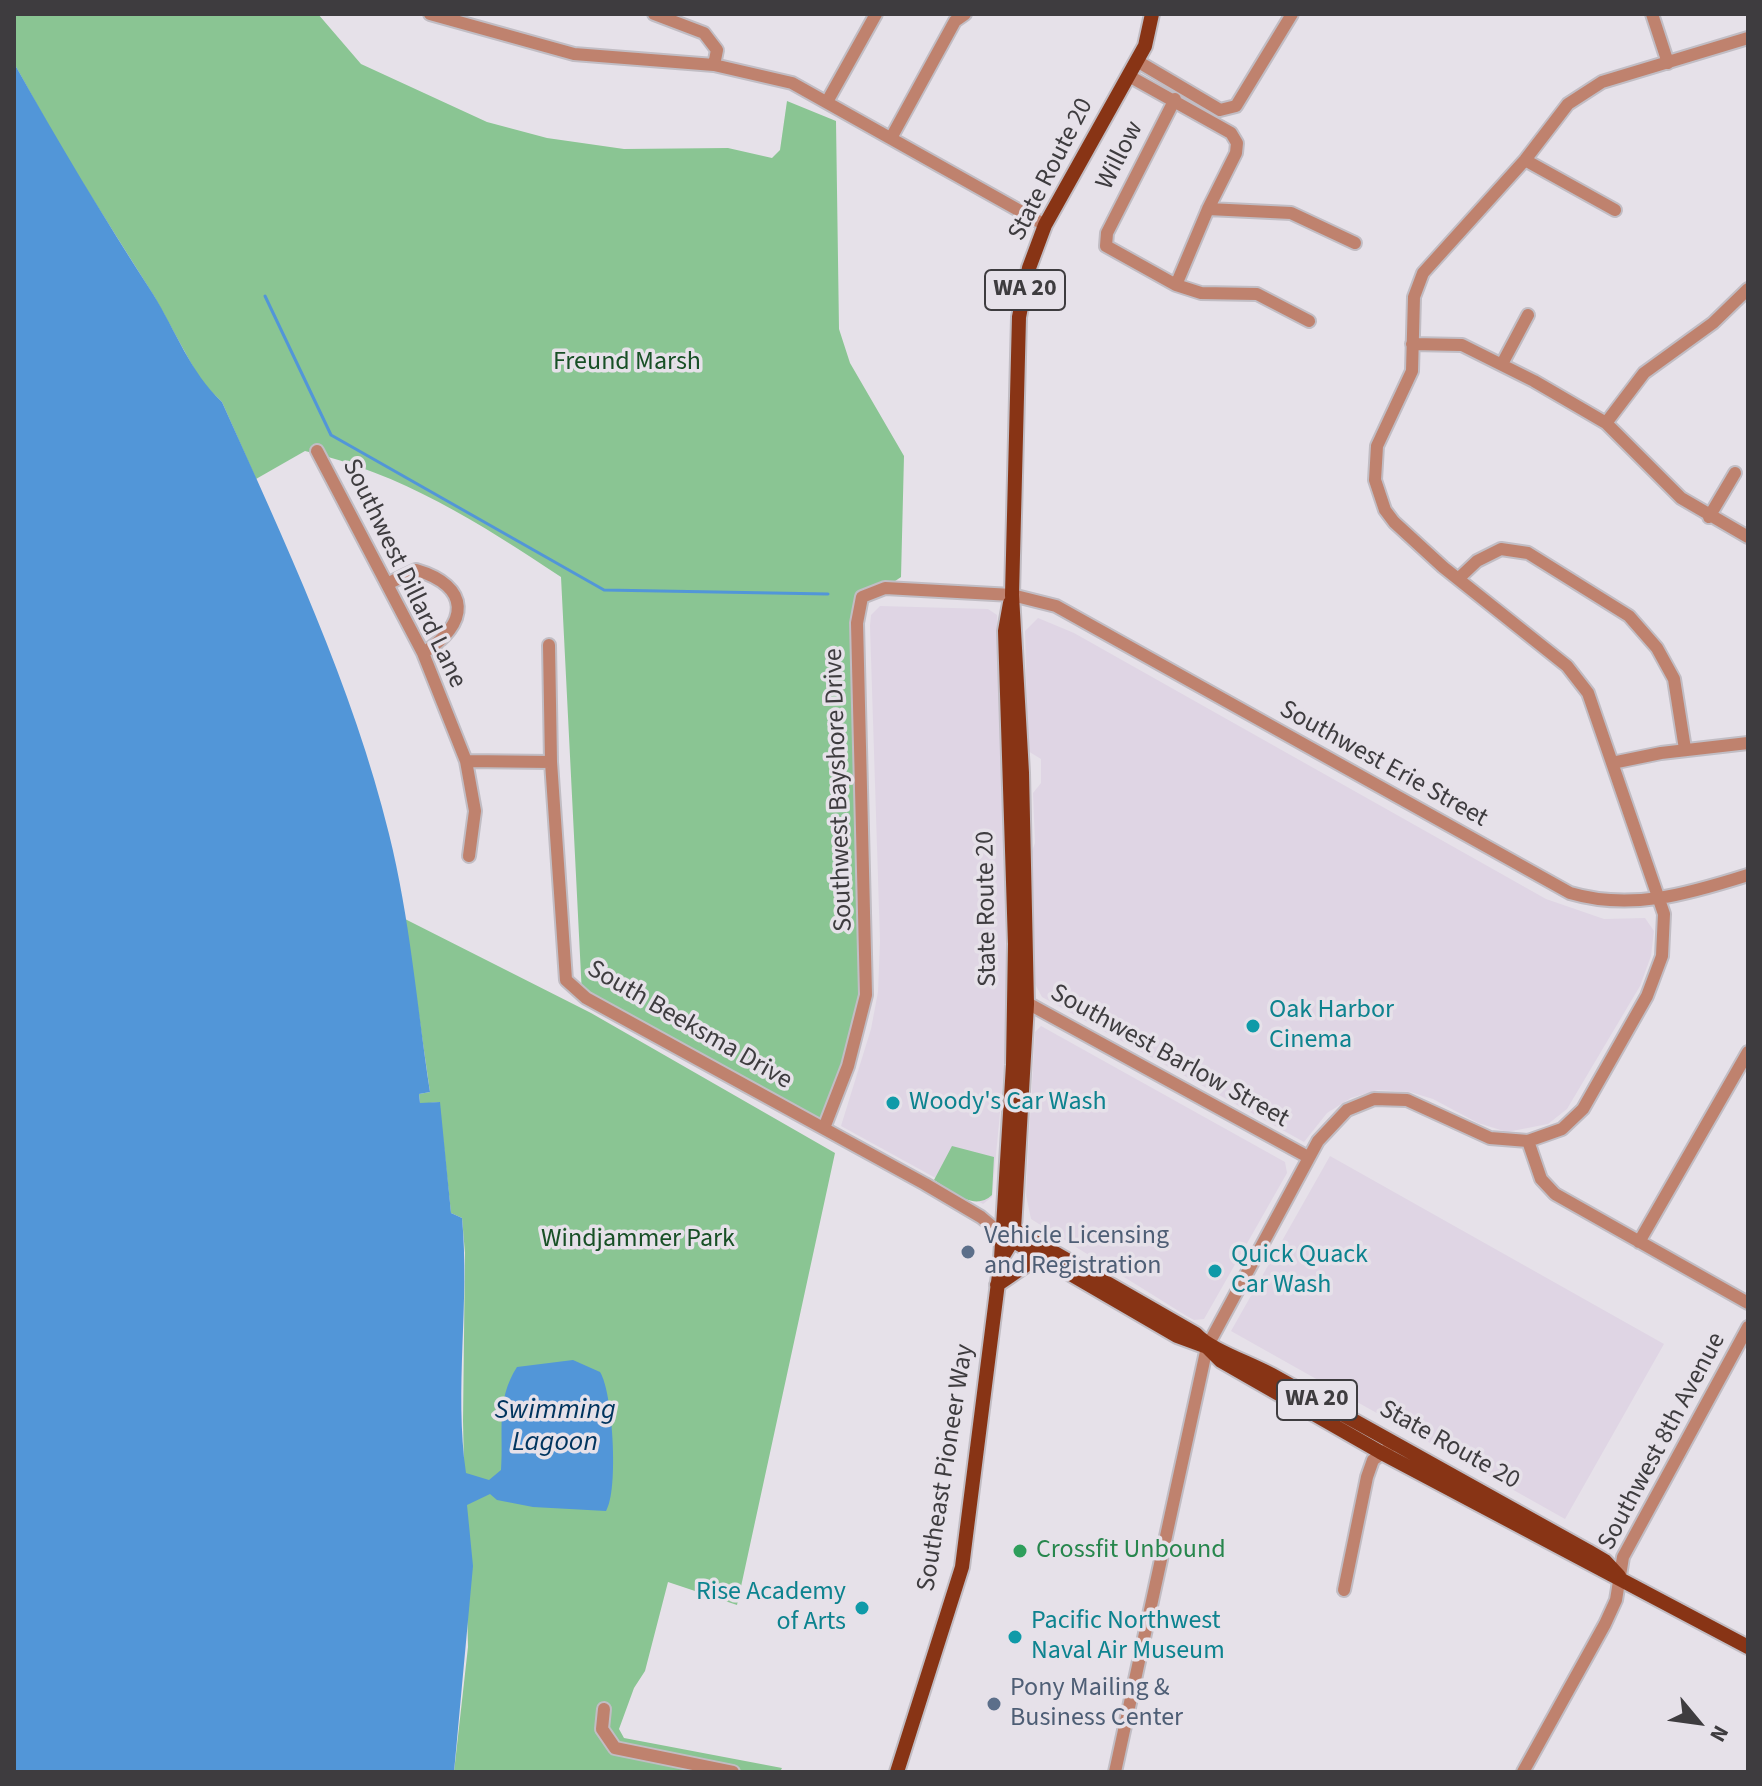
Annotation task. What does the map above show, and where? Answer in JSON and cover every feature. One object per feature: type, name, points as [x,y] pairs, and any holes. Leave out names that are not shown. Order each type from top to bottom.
[{"type":"main road","name":"State Route 20","points":[[1027,1004],[1022,773],[1012,595],[1019,317],[1029,268],[1045,225],[1145,46],[1152,14]]},
{"type":"main road","name":"State Route 20","points":[[1007,1232],[1014,990],[1005,631],[1012,595]]},
{"type":"main road","name":"WA 20","points":[[1007,1232],[1027,1004]]},
{"type":"main road","name":"State Route 20","points":[[1007,1232],[1046,1261],[1177,1336],[1224,1350],[1408,1450],[1605,1561],[1619,1577]]},
{"type":"main road","name":"State Route 20","points":[[1007,1232],[1196,1334],[1221,1361],[1380,1452],[1601,1572],[1619,1577],[1748,1647]]},
{"type":"main road","name":"Southeast Pioneer Way","points":[[897,1772],[962,1567],[997,1285],[1007,1232]]},
{"type":"main road","points":[[997,1285],[1029,1263],[1046,1261]]},
{"type":"street","points":[[430,14],[574,54],[709,65],[792,83],[828,100],[1045,225]]},
{"type":"street","points":[[654,14],[692,27],[710,39],[709,65]]},
{"type":"street","points":[[828,100],[876,14]]},
{"type":"street","points":[[891,138],[955,21],[965,14]]},
{"type":"street","points":[[1137,61],[1220,110],[1229,111],[1236,106],[1292,14]]},
{"type":"street","points":[[1652,14],[1668,63]]},
{"type":"street","points":[[1115,1772],[1207,1347],[1308,1157],[1336,1119],[1354,1106],[1374,1099],[1407,1100],[1471,1132],[1528,1141],[1562,1129],[1573,1121],[1647,996],[1664,940],[1660,899],[1588,693],[1575,674],[1458,579],[1394,522],[1385,510],[1375,480],[1377,446],[1409,379],[1414,297],[1423,273],[1525,160],[1568,104],[1602,82],[1748,38]]},
{"type":"street","points":[[1129,76],[1231,133],[1237,143],[1236,153],[1176,285],[1201,293],[1257,294],[1309,321]]},
{"type":"street","name":"Willow","points":[[1175,99],[1107,233],[1106,246],[1176,285]]},
{"type":"street","points":[[1525,160],[1615,210]]},
{"type":"street","points":[[1208,209],[1291,213],[1355,243]]},
{"type":"street","points":[[1606,423],[1644,373],[1713,323],[1747,292]]},
{"type":"street","points":[[1502,364],[1528,315]]},
{"type":"street","points":[[1412,344],[1462,345],[1606,423],[1681,498],[1748,537]]},
{"type":"street","name":"Southwest Dillard Lane","points":[[317,451],[389,583],[423,653],[466,761],[475,811],[469,856]]},
{"type":"street","points":[[1709,517],[1735,473]]},
{"type":"street","points":[[1458,579],[1477,561],[1501,549],[1528,553],[1629,616],[1657,648],[1674,679],[1685,749]]},
{"type":"street","points":[[389,583],[416,570],[439,577],[456,592],[459,599],[454,625],[444,640],[423,653]]},
{"type":"street","name":"Southwest Bayshore Drive","points":[[824,1128],[848,1066],[866,995],[857,623],[862,597],[885,588],[1012,595]]},
{"type":"street","name":"Southwest Erie Street","points":[[1012,595],[1056,606],[1549,883],[1595,900],[1624,903],[1660,899],[1748,875]]},
{"type":"street","points":[[466,761],[551,762],[549,645]]},
{"type":"street","points":[[1612,763],[1685,749],[1748,743]]},
{"type":"street","name":"South Beeksma Drive","points":[[551,762],[566,980],[586,998],[1007,1232]]},
{"type":"street","name":"Southwest Barlow Street","points":[[1014,990],[1027,1004],[1308,1157]]},
{"type":"street","points":[[1639,1242],[1748,1052]]},
{"type":"street","points":[[1528,1141],[1547,1188],[1748,1303]]},
{"type":"street","name":"Southwest 8th Avenue","points":[[1523,1772],[1605,1624],[1616,1600],[1628,1548],[1748,1327]]},
{"type":"street","points":[[1344,1590],[1367,1477],[1380,1452],[1388,1449],[1408,1450]]},
{"type":"street","points":[[604,1709],[602,1729],[615,1748],[733,1772]]},
{"type":"shaded area","points":[[880,606],[988,609],[997,615],[1008,1028],[992,1197],[983,1204],[841,1126],[871,1029],[878,992],[880,941],[870,626],[871,615]]},
{"type":"shaded area","points":[[1038,618],[1074,633],[1546,899],[1604,919],[1645,918],[1654,931],[1651,956],[1640,986],[1567,1109],[1548,1124],[1507,1132],[1478,1123],[1433,1099],[1410,1092],[1378,1090],[1351,1098],[1327,1113],[1304,1142],[1042,997],[1035,984],[1030,857],[1035,843],[1033,793],[1041,783],[1041,759],[1028,751],[1025,631]]},
{"type":"shaded area","points":[[1041,1026],[1285,1162],[1287,1173],[1204,1319],[1194,1320],[1185,1315],[1031,1219],[1026,1195],[1028,1154],[1035,1032]]},
{"type":"shaded area","points":[[1330,1156],[1664,1344],[1565,1519],[1231,1331]]},
{"type":"green space","name":"Freund Marsh","points":[[14,14],[318,14],[361,64],[487,122],[547,138],[624,149],[728,148],[772,158],[780,150],[787,101],[836,121],[839,329],[850,363],[904,456],[901,577],[863,597],[866,995],[824,1128],[582,995],[561,577],[439,502],[374,472],[340,461],[305,451],[256,479],[222,402],[202,383],[154,296],[62,150],[14,63]]},
{"type":"green space","name":"Windjammer Park","points":[[405,919],[591,1013],[835,1153],[737,1605],[668,1582],[645,1671],[634,1688],[619,1729],[624,1738],[782,1768],[780,1772],[454,1772],[468,1647],[463,1421],[465,1253],[462,1218],[451,1213],[439,1102],[420,1104],[419,1094],[430,1092]]},
{"type":"green space","points":[[952,1146],[994,1157],[992,1195],[985,1200],[970,1201],[934,1180]]},
{"type":"water","name":"Swimming Lagoon","points":[[14,63],[192,364],[222,402],[315,615],[357,724],[389,834],[402,898],[430,1092],[419,1094],[420,1103],[440,1102],[451,1213],[462,1218],[461,1410],[466,1473],[489,1480],[501,1470],[503,1405],[517,1367],[573,1360],[600,1372],[605,1383],[613,1442],[612,1484],[606,1511],[533,1507],[497,1500],[490,1494],[467,1505],[473,1566],[454,1772],[14,1772]]},
{"type":"waterway","points":[[265,296],[331,435],[604,590],[828,594]]},
{"type":"place","name":"Oak Harbor Cinema","points":[[1253,1026]]},
{"type":"place","name":"Woody's Car Wash","points":[[893,1103]]},
{"type":"place","name":"Vehicle Licensing and Registration","points":[[968,1252]]},
{"type":"place","name":"Quick Quack Car Wash","points":[[1215,1271]]},
{"type":"place","name":"Crossfit Unbound","points":[[1020,1551]]},
{"type":"place","name":"Rise Academy of Arts","points":[[862,1608]]},
{"type":"place","name":"Pacific Northwest Naval Air Museum","points":[[1015,1637]]},
{"type":"place","name":"Pony Mailing & Business Center","points":[[994,1704]]}]
